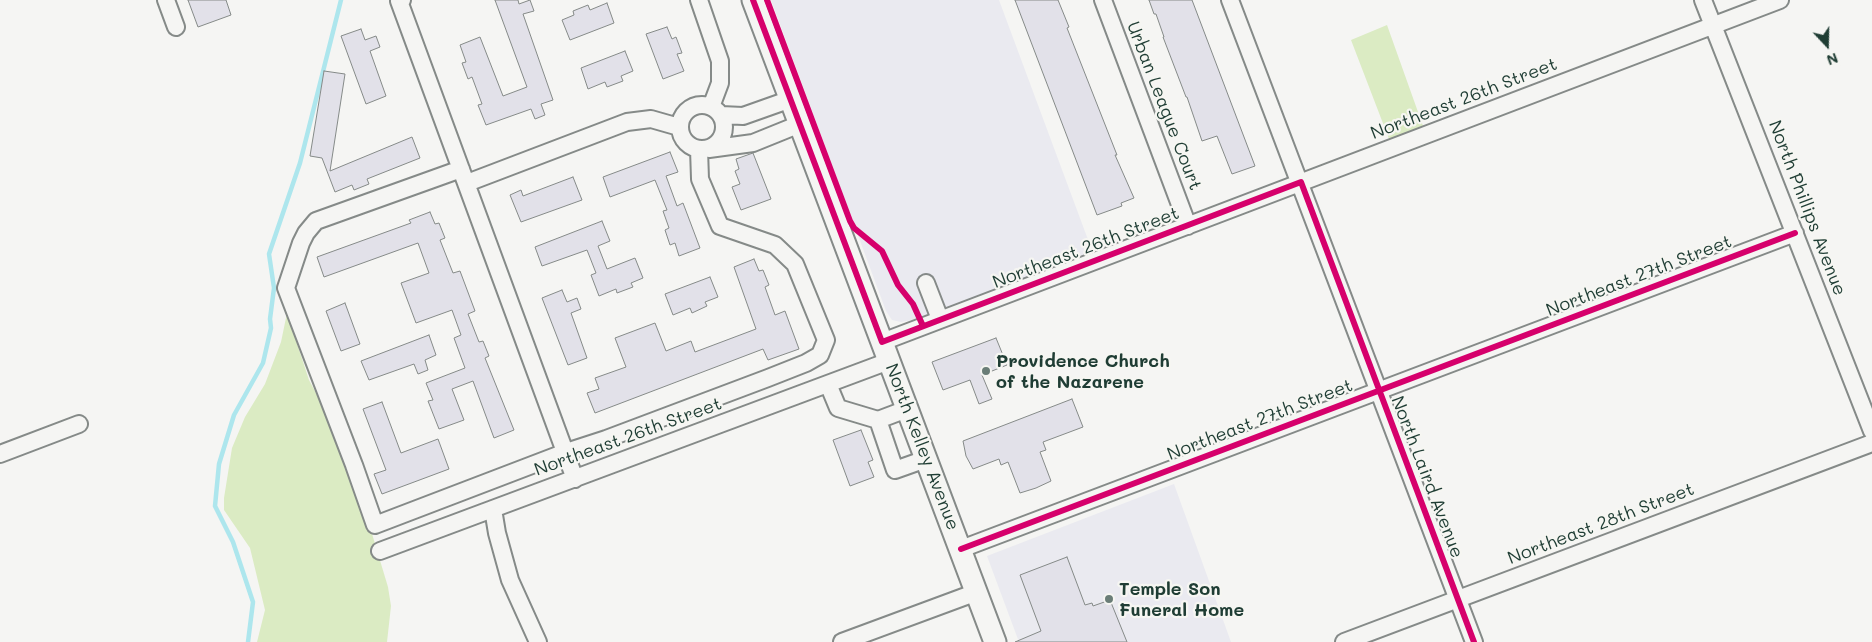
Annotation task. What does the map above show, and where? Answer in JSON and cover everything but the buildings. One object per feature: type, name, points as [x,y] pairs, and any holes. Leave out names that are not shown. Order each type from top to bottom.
[{"type":"main road","name":"North Kelley Avenue","points":[[753,0],[995,642]]},
{"type":"street","points":[[166,0],[176,27]]},
{"type":"street","points":[[402,0],[399,1],[575,479]]},
{"type":"street","points":[[699,0],[720,61],[720,83],[716,111],[724,128],[723,135],[715,146],[704,149]]},
{"type":"street","name":"Urban League Court","points":[[1103,0],[1188,226]]},
{"type":"street","name":"North Laird Avenue","points":[[1230,0],[1474,642]]},
{"type":"street","name":"North Phillips Avenue","points":[[1703,0],[1872,431]]},
{"type":"street","name":"Northeast 26th Street","points":[[380,552],[828,384],[940,319],[1780,0]]},
{"type":"street","points":[[791,99],[743,116],[716,111],[704,105],[690,108],[684,113],[679,127],[683,140],[688,145],[704,149],[753,143],[800,124]]},
{"type":"street","points":[[679,127],[651,119],[627,122],[464,176],[316,221],[306,233],[291,268],[286,288],[375,525],[566,452],[759,382],[806,364],[820,355],[826,340],[795,264],[775,245],[720,226],[700,179],[704,149]]},
{"type":"street","name":"Northeast 27th Street","points":[[961,549],[1795,233]]},
{"type":"street","points":[[926,283],[940,319]]},
{"type":"street","points":[[828,384],[838,408],[878,420],[907,408]]},
{"type":"street","points":[[878,420],[896,470],[926,459]]},
{"type":"street","points":[[0,454],[79,424]]},
{"type":"street","name":"Northeast 28th Street","points":[[1344,642],[1872,444]]},
{"type":"street","points":[[493,509],[497,533],[510,580],[538,642]]},
{"type":"street","points":[[842,642],[977,592]]},
{"type":"shaded area","points":[[771,0],[999,0],[1087,237],[1095,253],[912,320],[901,322],[892,320],[886,311]]},
{"type":"shaded area","name":"Temple Son Funeral Home","points":[[1174,484],[1231,642],[1019,642],[987,556]]},
{"type":"green space","points":[[1387,25],[1423,126],[1389,139],[1351,40]]},
{"type":"green space","points":[[287,313],[309,380],[340,438],[367,517],[388,587],[391,606],[387,642],[257,642],[265,610],[250,548],[224,510],[224,498],[232,448],[245,417],[265,384],[281,342]]},
{"type":"waterway","points":[[248,642],[253,602],[233,542],[215,506],[219,464],[234,415],[263,363],[271,328],[270,319],[274,288],[269,254],[300,163],[341,0]]},
{"type":"cycle path","points":[[753,0],[882,342],[1301,182],[1474,642]]},
{"type":"cycle path","points":[[767,0],[850,221],[854,228],[882,251],[898,285],[913,304],[923,326]]},
{"type":"cycle path","points":[[961,549],[1795,233]]},
{"type":"place","name":"Providence Church of the Nazarene","points":[[986,371]]},
{"type":"place","name":"Temple Son Funeral Home","points":[[1109,599]]}]
